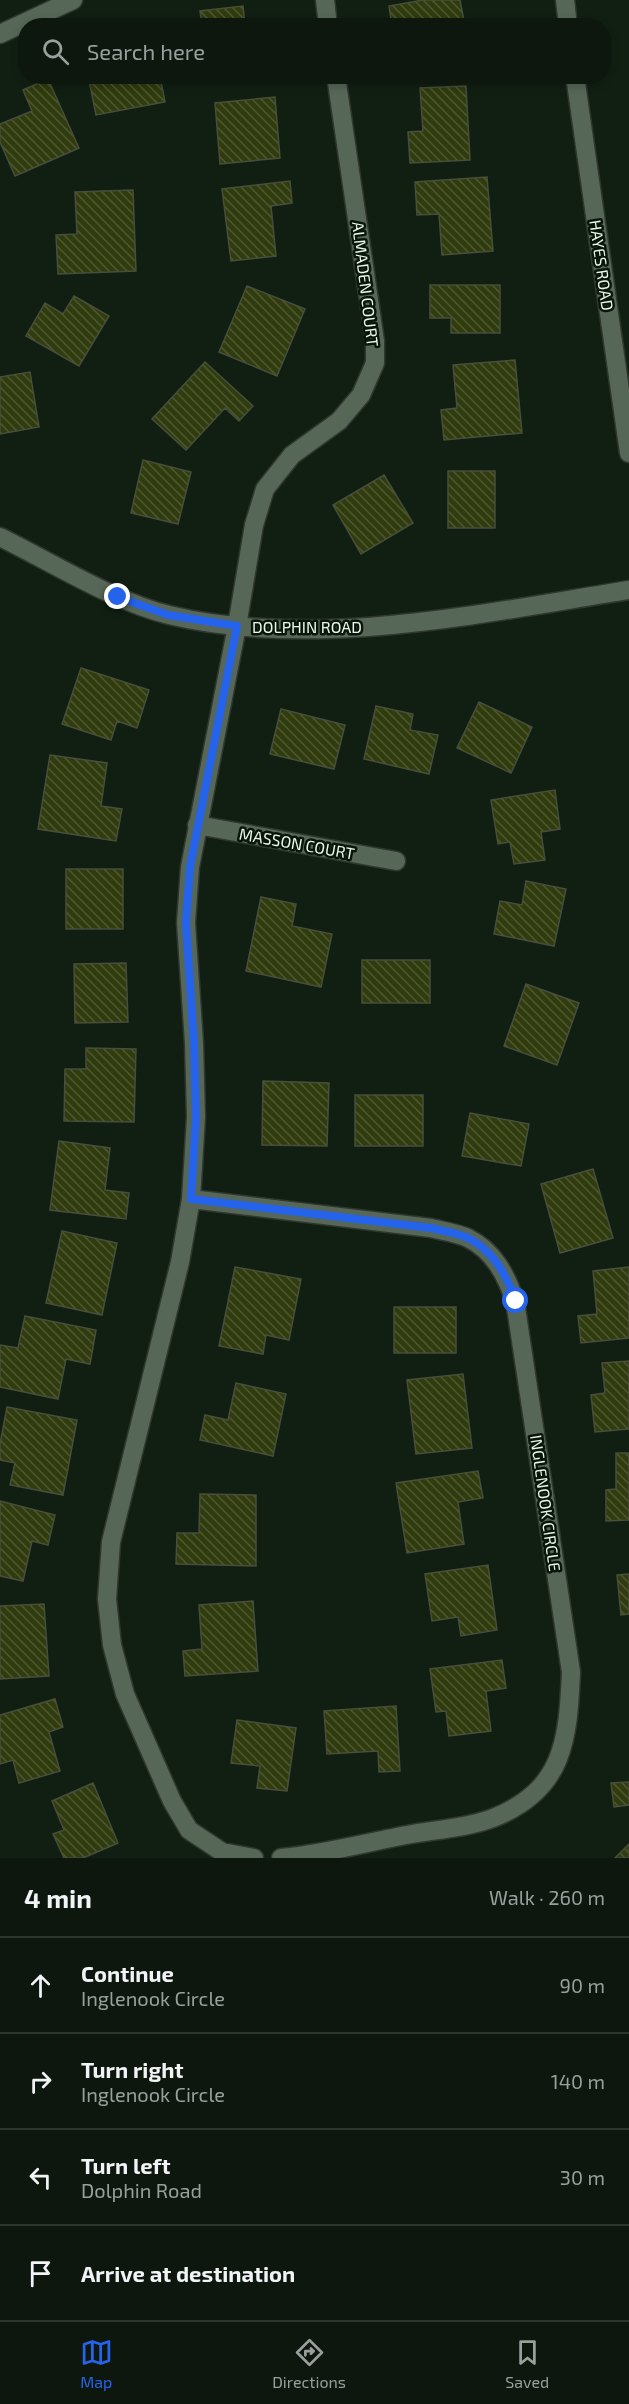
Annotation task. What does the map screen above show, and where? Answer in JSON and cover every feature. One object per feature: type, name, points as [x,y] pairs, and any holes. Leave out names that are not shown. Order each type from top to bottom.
[{"type":"street","points":[[34,18],[73,0]]},
{"type":"street","points":[[325,0],[327,18]]},
{"type":"street","points":[[565,0],[567,18]]},
{"type":"street","points":[[0,34],[18,26]]},
{"type":"street","name":"ALMADEN COURT","points":[[237,626],[254,525],[265,489],[292,455],[339,421],[361,395],[375,363],[375,341],[337,84]]},
{"type":"street","name":"HAYES ROAD","points":[[576,84],[629,453]]},
{"type":"street","name":"DOLPHIN ROAD","points":[[0,537],[118,597],[168,615],[237,626],[335,630],[429,621],[629,590]]},
{"type":"street","points":[[237,626],[190,867],[186,923],[194,1043],[196,1117],[191,1199],[180,1262],[111,1542],[107,1599],[112,1645],[125,1694],[172,1801],[189,1830],[222,1852],[254,1858]]},
{"type":"street","name":"MASSON COURT","points":[[197,825],[396,861]]},
{"type":"street","name":"INGLENOOK CIRCLE","points":[[191,1199],[431,1228],[468,1238],[491,1255],[505,1272],[516,1301],[571,1672],[569,1722],[561,1755],[548,1778],[525,1803],[491,1819],[281,1858]]},
{"type":"building","points":[[423,0],[460,0],[463,18],[391,18],[389,6]]},
{"type":"building","points":[[243,6],[244,18],[201,18],[200,11]]},
{"type":"building","points":[[37,84],[50,84],[79,148],[15,176],[0,142],[0,124],[32,111],[23,90]]},
{"type":"building","points":[[90,84],[162,84],[165,102],[96,115]]},
{"type":"building","points":[[466,86],[470,160],[410,163],[408,132],[423,131],[420,88]]},
{"type":"building","points":[[275,97],[280,158],[220,164],[215,103]]},
{"type":"building","points":[[487,177],[493,251],[442,255],[439,214],[417,215],[415,182]]},
{"type":"building","points":[[290,181],[292,203],[271,206],[276,256],[231,261],[222,189]]},
{"type":"building","points":[[133,190],[136,271],[58,274],[56,235],[77,234],[75,192]]},
{"type":"building","points":[[430,285],[500,285],[500,333],[451,333],[451,318],[430,318]]},
{"type":"building","points":[[247,286],[305,309],[277,376],[219,352]]},
{"type":"building","points":[[74,296],[109,316],[79,366],[26,336],[45,303],[63,314]]},
{"type":"building","points":[[515,360],[522,433],[444,440],[441,410],[457,408],[453,365]]},
{"type":"building","points":[[205,362],[253,406],[239,421],[225,408],[186,450],[152,419]]},
{"type":"building","points":[[30,372],[39,427],[0,434],[0,377]]},
{"type":"building","points":[[143,460],[191,472],[178,524],[131,513]]},
{"type":"building","points":[[448,471],[495,471],[495,528],[448,528]]},
{"type":"building","points":[[384,475],[413,523],[361,554],[333,505]]},
{"type":"building","points":[[81,668],[149,690],[137,728],[117,721],[111,740],[62,724]]},
{"type":"building","points":[[479,702],[532,727],[511,773],[457,748]]},
{"type":"building","points":[[376,706],[413,714],[410,730],[438,735],[429,774],[364,759]]},
{"type":"building","points":[[281,709],[345,725],[334,769],[270,754]]},
{"type":"building","points":[[50,755],[107,763],[101,806],[122,809],[116,841],[38,829]]},
{"type":"building","points":[[555,790],[560,829],[541,832],[545,860],[514,864],[510,842],[498,844],[491,800]]},
{"type":"building","points":[[66,869],[123,869],[123,929],[66,929]]},
{"type":"building","points":[[526,881],[566,889],[554,946],[494,934],[500,901],[522,905]]},
{"type":"building","points":[[261,897],[296,904],[292,926],[332,934],[321,987],[246,971]]},
{"type":"building","points":[[362,960],[430,960],[430,1003],[362,1003]]},
{"type":"building","points":[[126,963],[128,1022],[75,1023],[74,964]]},
{"type":"building","points":[[526,984],[579,1003],[557,1065],[504,1046]]},
{"type":"building","points":[[86,1048],[136,1049],[134,1122],[64,1121],[65,1069],[86,1069]]},
{"type":"building","points":[[263,1081],[329,1083],[327,1146],[262,1145]]},
{"type":"building","points":[[355,1095],[423,1095],[423,1146],[355,1146]]},
{"type":"building","points":[[470,1113],[529,1124],[521,1166],[462,1156]]},
{"type":"building","points":[[59,1141],[110,1148],[105,1190],[129,1193],[126,1219],[50,1210]]},
{"type":"building","points":[[593,1169],[613,1238],[560,1253],[541,1184]]},
{"type":"building","points":[[62,1231],[117,1243],[102,1315],[46,1303]]},
{"type":"building","points":[[235,1267],[301,1279],[289,1340],[266,1335],[263,1354],[219,1346]]},
{"type":"building","points":[[629,1267],[629,1338],[581,1343],[578,1316],[597,1314],[593,1271]]},
{"type":"building","points":[[394,1307],[456,1307],[456,1353],[394,1353]]},
{"type":"building","points":[[25,1316],[96,1330],[90,1364],[66,1359],[58,1399],[0,1387],[0,1345],[18,1348]]},
{"type":"building","points":[[629,1361],[629,1429],[595,1432],[591,1395],[605,1393],[602,1363]]},
{"type":"building","points":[[463,1374],[472,1448],[416,1454],[407,1380]]},
{"type":"building","points":[[236,1383],[286,1394],[273,1456],[200,1440],[205,1415],[228,1420]]},
{"type":"building","points":[[7,1407],[77,1420],[63,1495],[10,1485],[15,1463],[0,1460],[0,1444]]},
{"type":"building","points":[[616,1453],[629,1453],[629,1520],[606,1521],[606,1490],[616,1489]]},
{"type":"building","points":[[478,1471],[483,1498],[458,1502],[464,1544],[407,1553],[396,1483]]},
{"type":"building","points":[[200,1494],[256,1495],[256,1566],[176,1564],[177,1533],[199,1533]]},
{"type":"building","points":[[0,1501],[55,1515],[48,1545],[32,1541],[23,1581],[0,1576]]},
{"type":"building","points":[[488,1565],[497,1630],[461,1636],[458,1617],[432,1621],[425,1574]]},
{"type":"building","points":[[629,1574],[629,1614],[621,1615],[617,1575]]},
{"type":"building","points":[[253,1601],[258,1671],[185,1676],[183,1651],[202,1649],[199,1605]]},
{"type":"building","points":[[44,1604],[49,1676],[0,1679],[0,1606]]},
{"type":"building","points":[[502,1660],[506,1688],[486,1691],[491,1731],[449,1736],[446,1711],[436,1712],[430,1669]]},
{"type":"building","points":[[55,1699],[63,1727],[49,1732],[60,1771],[19,1783],[13,1760],[0,1764],[0,1715]]},
{"type":"building","points":[[396,1706],[400,1771],[379,1772],[378,1751],[327,1754],[324,1711]]},
{"type":"building","points":[[237,1720],[296,1728],[287,1791],[257,1788],[260,1766],[231,1763]]},
{"type":"building","points":[[629,1782],[629,1805],[614,1807],[611,1783]]},
{"type":"building","points":[[93,1783],[118,1843],[83,1858],[64,1858],[53,1834],[64,1830],[52,1801]]},
{"type":"building","points":[[629,1844],[629,1858],[615,1858]]},
{"type":"route","points":[[118,597],[168,615],[237,626],[190,867],[186,923],[194,1043],[196,1117],[191,1199],[431,1228],[468,1238],[491,1255],[505,1272],[516,1301]]}]
